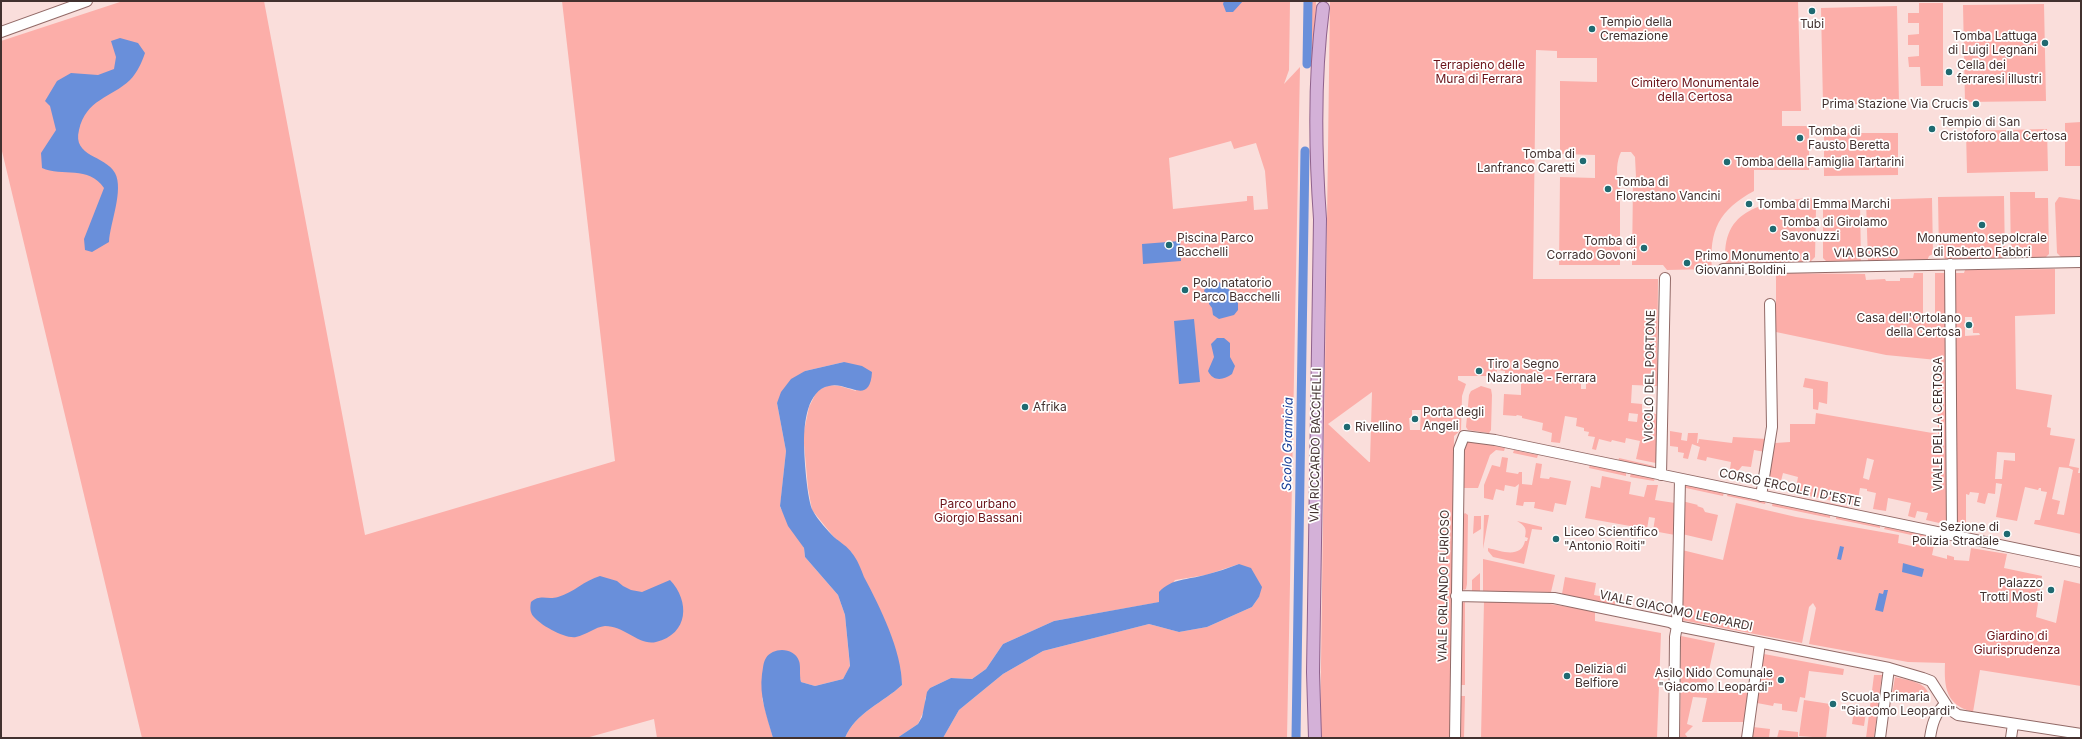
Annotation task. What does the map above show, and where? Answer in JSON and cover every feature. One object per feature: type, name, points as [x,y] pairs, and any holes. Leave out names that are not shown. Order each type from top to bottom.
[{"type":"main road","name":"VIA RICCARDO BACCHELLI","points":[[1315,738],[1313,672],[1320,219],[1316,174],[1321,111],[1319,44],[1324,5]]},
{"type":"main road","name":"VIA RICCARDO BACCHELLI","points":[[1307,738],[1307,712],[1313,672]]},
{"type":"street","points":[[1,32],[87,1]]},
{"type":"street","name":"VIA BORSO","points":[[1723,269],[2081,262]]},
{"type":"street","name":"VIALE DELLA CERTOSA","points":[[1950,264],[1952,535]]},
{"type":"street","name":"VICOLO DEL PORTONE","points":[[1661,475],[1665,278]]},
{"type":"street","points":[[1761,496],[1772,433],[1770,304]]},
{"type":"street","name":"CORSO ERCOLE I D'ESTE","points":[[1464,436],[1495,440],[2081,562]]},
{"type":"street","name":"VIALE ORLANDO FURIOSO","points":[[1455,738],[1459,449],[1460,442],[1464,436]]},
{"type":"street","points":[[1674,738],[1675,637],[1677,626],[1680,479]]},
{"type":"street","name":"VIALE GIACOMO LEOPARDI","points":[[1456,596],[1554,598],[1670,622],[1677,626],[1889,668],[1928,680],[1945,704],[1958,715],[2081,734]]},
{"type":"street","points":[[1747,738],[1760,643]]},
{"type":"street","points":[[1880,738],[1889,668]]},
{"type":"street","points":[[1930,738],[1932,724],[1937,713],[1945,704]]},
{"type":"street","points":[[2011,738],[2013,724]]},
{"type":"green space","name":"Parco urbano Giorgio Bassani","points":[[123,1],[264,1],[365,535],[615,461],[562,1],[1290,1],[1289,70],[1284,84],[1300,67],[1287,738],[943,738],[959,710],[1003,674],[1043,651],[1149,624],[1179,632],[1207,627],[1252,607],[1259,597],[1239,564],[1206,575],[1175,580],[1160,602],[1054,621],[1003,644],[986,669],[972,679],[951,678],[930,688],[925,699],[925,708],[918,724],[897,738],[845,738],[850,729],[870,708],[902,685],[900,667],[852,553],[833,536],[812,510],[808,488],[804,431],[809,407],[817,391],[829,385],[840,386],[856,391],[844,362],[805,371],[777,403],[786,451],[780,507],[804,548],[805,557],[838,595],[845,615],[850,667],[843,679],[815,686],[801,682],[799,661],[762,698],[773,738],[657,738],[654,719],[586,738],[142,738],[1,147],[1,41]],"holes":[[[1231,141],[1234,149],[1256,143],[1265,171],[1268,209],[1254,210],[1253,196],[1247,196],[1247,201],[1173,209],[1169,158]]]},
{"type":"green space","points":[[1311,1],[1316,1],[1315,59],[1310,64]]},
{"type":"green space","points":[[1330,1],[1798,1],[1801,111],[1782,111],[1782,126],[1809,126],[1809,170],[1754,170],[1754,191],[1732,206],[1719,222],[1712,243],[1712,269],[1667,270],[1663,265],[1632,265],[1633,181],[1636,177],[1635,157],[1631,152],[1621,152],[1617,167],[1617,175],[1620,182],[1620,265],[1559,265],[1560,177],[1595,178],[1595,155],[1560,154],[1560,81],[1597,82],[1597,58],[1557,58],[1557,51],[1536,50],[1533,279],[1658,279],[1657,386],[1632,385],[1631,403],[1642,404],[1642,413],[1656,414],[1656,463],[1636,459],[1640,441],[1626,438],[1625,443],[1599,439],[1596,450],[1592,449],[1595,437],[1588,436],[1589,432],[1584,431],[1584,428],[1576,426],[1577,418],[1565,416],[1560,443],[1551,442],[1552,433],[1542,430],[1543,423],[1522,418],[1522,416],[1517,415],[1503,415],[1504,394],[1521,395],[1521,377],[1505,376],[1505,371],[1497,370],[1496,376],[1458,376],[1458,380],[1466,384],[1462,396],[1461,430],[1454,436],[1451,738],[1320,738]],"holes":[[[1581,375],[1586,375],[1586,389],[1581,389]],[[1372,392],[1370,462],[1369,462],[1328,424]],[[1412,410],[1421,410],[1420,430],[1410,430],[1409,418],[1412,418]],[[1629,413],[1638,414],[1637,422],[1628,421]]]},
{"type":"green space","points":[[1919,3],[1943,3],[1943,86],[1921,86],[1920,67],[1909,67],[1908,57],[1919,56],[1919,45],[1908,45],[1908,35],[1919,34],[1919,23],[1908,23],[1908,13],[1919,13]]},
{"type":"green space","points":[[2044,4],[2046,101],[1965,102],[1963,5]]},
{"type":"green space","points":[[1897,6],[1899,103],[1823,105],[1821,8]]},
{"type":"green space","points":[[2081,122],[2081,166],[2065,166],[2065,123]]},
{"type":"green space","points":[[2047,129],[2048,171],[1967,173],[1966,131]]},
{"type":"green space","points":[[1824,133],[1898,133],[1898,175],[1824,176]]},
{"type":"green space","points":[[2010,192],[2035,192],[2035,198],[2048,198],[2049,254],[2044,259],[2011,260]]},
{"type":"green space","points":[[2004,196],[2005,259],[1946,261],[1943,255],[1939,254],[1938,197]]},
{"type":"green space","points":[[2059,197],[2081,200],[2081,258],[2062,258],[2057,253],[2055,203]]},
{"type":"green space","points":[[1811,198],[1816,209],[1815,257],[1810,262],[1726,265],[1726,246],[1730,230],[1738,219],[1749,211],[1763,205],[1794,199]]},
{"type":"green space","points":[[1932,198],[1933,254],[1929,256],[1927,261],[1868,262],[1866,200]]},
{"type":"green space","points":[[1860,200],[1861,263],[1828,263],[1823,258],[1823,207],[1825,203],[1830,201]]},
{"type":"green space","points":[[2055,269],[2055,314],[2015,316],[2016,389],[2052,395],[2047,427],[2051,428],[2050,435],[2075,439],[2069,466],[2079,468],[2078,473],[2081,473],[2081,534],[2034,524],[2035,520],[2040,520],[2047,492],[2041,491],[2041,488],[2038,490],[2025,487],[2017,521],[1996,517],[2002,484],[1996,483],[1995,494],[1988,493],[1985,504],[1977,502],[1979,493],[1970,492],[1969,495],[1966,494],[1966,530],[1955,527],[1953,273],[1964,273],[1965,270]],"holes":[[[1965,317],[1972,317],[1973,333],[1979,333],[1980,335],[1965,336]],[[1997,452],[2015,453],[2015,461],[2004,460],[2002,479],[1995,479]],[[2059,467],[2073,470],[2064,515],[2057,514],[2060,501],[2052,499]]]},
{"type":"green space","points":[[1776,273],[1865,274],[1866,280],[1885,279],[1886,281],[1900,281],[1900,278],[1913,278],[1914,273],[1923,273],[1923,316],[1935,316],[1935,273],[1947,273],[1948,525],[1926,520],[1928,513],[1917,511],[1915,518],[1908,516],[1911,503],[1888,498],[1886,511],[1873,509],[1876,493],[1867,491],[1867,489],[1860,488],[1857,506],[1795,493],[1798,477],[1783,473],[1781,481],[1777,481],[1776,488],[1767,486],[1775,443],[1790,442],[1790,424],[1815,424],[1816,413],[1938,434],[1937,360],[1886,355],[1776,332]],"holes":[[[1867,458],[1874,460],[1869,480],[1863,478]]]},
{"type":"green space","points":[[1805,378],[1828,382],[1827,404],[1819,402],[1818,410],[1813,409],[1813,389],[1803,387]]},
{"type":"green space","points":[[1481,386],[1491,389],[1491,430],[1489,433],[1468,430],[1466,427],[1469,395],[1471,391]]},
{"type":"green space","points":[[1670,431],[1682,433],[1681,440],[1687,441],[1688,433],[1698,433],[1697,443],[1699,439],[1732,443],[1733,437],[1767,439],[1765,452],[1754,450],[1751,467],[1742,466],[1738,471],[1730,469],[1731,462],[1707,457],[1706,461],[1697,459],[1700,447],[1692,444],[1688,459],[1683,458],[1684,453],[1678,452],[1678,447],[1670,446]]},
{"type":"green space","points":[[1470,440],[1505,448],[1504,451],[1496,450],[1490,455],[1478,488],[1463,488],[1465,445]]},
{"type":"green space","points":[[1514,450],[1538,455],[1537,458],[1513,453]]},
{"type":"green space","points":[[1502,457],[1508,458],[1506,472],[1518,474],[1519,472],[1522,472],[1522,484],[1532,485],[1536,463],[1542,464],[1540,478],[1549,479],[1550,477],[1571,481],[1566,505],[1555,503],[1553,512],[1534,508],[1535,502],[1524,502],[1523,506],[1516,505],[1519,484],[1515,487],[1505,485],[1504,491],[1496,489],[1493,500],[1484,498],[1484,485],[1492,465],[1500,467]]},
{"type":"green space","points":[[1619,458],[1654,466],[1653,469],[1618,462]]},
{"type":"green space","points":[[1590,465],[1626,472],[1626,476],[1589,468]]},
{"type":"green space","points":[[1631,473],[1655,478],[1654,481],[1630,477]]},
{"type":"green space","points":[[1602,476],[1631,482],[1629,494],[1644,497],[1647,485],[1658,485],[1655,500],[1675,503],[1675,535],[1653,531],[1655,518],[1649,517],[1647,529],[1585,518],[1591,486],[1600,488]]},
{"type":"green space","points":[[1686,484],[1724,492],[1723,496],[1686,488]]},
{"type":"green space","points":[[1728,493],[1766,501],[1765,504],[1727,496]]},
{"type":"green space","points":[[1799,497],[1849,507],[1849,510],[1798,500]]},
{"type":"green space","points":[[1682,501],[1698,505],[1697,506],[1703,508],[1705,512],[1718,515],[1712,541],[1682,534]]},
{"type":"green space","points":[[1773,502],[1830,515],[1830,518],[1772,506]]},
{"type":"green space","name":"Giardino di Giurisprudenza","points":[[1736,503],[1796,517],[1899,535],[1898,543],[1911,546],[1912,543],[1927,546],[1928,541],[1935,541],[1932,555],[1947,559],[1947,555],[1954,557],[1954,560],[1969,561],[1971,548],[2007,554],[2004,568],[2042,576],[2036,617],[2056,623],[2064,580],[2081,584],[2081,686],[1980,670],[1973,712],[1957,705],[1948,694],[1945,680],[1945,663],[1908,662],[1809,644],[1816,608],[1813,603],[1809,607],[1802,643],[1681,620],[1682,550],[1723,560]]},
{"type":"green space","points":[[1465,513],[1468,515],[1467,584],[1466,589],[1464,590],[1462,588],[1463,515]]},
{"type":"green space","points":[[1484,515],[1489,515],[1483,549]]},
{"type":"green space","points":[[1474,516],[1481,516],[1481,529],[1473,534]]},
{"type":"green space","points":[[1836,516],[1880,525],[1880,528],[1836,519]]},
{"type":"green space","points":[[1517,521],[1542,527],[1542,530],[1532,529],[1524,564],[1493,557],[1488,551],[1488,548],[1504,552],[1515,552],[1523,547],[1528,538],[1525,537],[1525,528]]},
{"type":"green space","points":[[1885,527],[1935,537],[1934,540],[1884,529]]},
{"type":"green space","points":[[1483,559],[1555,575],[1551,592],[1483,591]]},
{"type":"green space","points":[[1480,573],[1480,593],[1472,592],[1472,580]]},
{"type":"green space","points":[[1565,577],[1596,583],[1594,595],[1616,599],[1615,605],[1562,594]]},
{"type":"green space","points":[[1484,601],[1550,604],[1595,611],[1595,621],[1661,633],[1657,738],[1481,738]]},
{"type":"green space","points":[[1465,602],[1465,685],[1460,685],[1462,603]]},
{"type":"green space","points":[[1681,636],[1715,643],[1704,693],[1748,693],[1745,722],[1702,722],[1707,698],[1693,697],[1687,724],[1693,726],[1685,734],[1688,738],[1680,738]]},
{"type":"green space","name":"Asilo Nido Comunale \"Giacomo Leopardi\"","points":[[1764,654],[1844,669],[1843,675],[1809,671],[1805,698],[1800,697],[1797,712],[1782,710],[1782,704],[1774,703],[1773,706],[1757,703]]},
{"type":"green space","points":[[1874,675],[1882,675],[1874,738],[1866,738]]},
{"type":"green space","points":[[1895,677],[1922,685],[1929,694],[1930,700],[1892,695]]},
{"type":"green space","points":[[1460,696],[1465,696],[1464,738],[1460,738]]},
{"type":"green space","points":[[1804,700],[1830,704],[1826,738],[1799,736]]},
{"type":"green space","points":[[1854,710],[1866,712],[1864,726],[1852,724]]},
{"type":"green space","points":[[1753,727],[1770,729],[1769,738],[1752,738]]},
{"type":"green space","points":[[1779,730],[1798,732],[1798,738],[1777,738]]},
{"type":"water","points":[[1224,1],[1243,1],[1233,12],[1226,12],[1223,4]]},
{"type":"water","points":[[120,38],[138,43],[145,53],[141,64],[135,74],[123,86],[93,105],[82,120],[79,130],[78,139],[80,146],[85,151],[110,167],[115,173],[118,188],[109,242],[92,252],[85,250],[84,239],[104,188],[91,176],[58,172],[42,168],[41,153],[56,130],[50,106],[45,101],[57,81],[71,73],[98,75],[114,69],[116,57],[111,41]]},
{"type":"water","points":[[1180,241],[1181,261],[1143,264],[1142,244]]},
{"type":"water","points":[[1215,279],[1231,291],[1232,297],[1238,303],[1238,310],[1234,315],[1219,319],[1213,315],[1212,308],[1209,304],[1209,298],[1204,291],[1206,286]]},
{"type":"water","points":[[1194,319],[1200,382],[1179,384],[1174,321]]},
{"type":"water","points":[[1217,338],[1224,338],[1230,343],[1230,357],[1235,366],[1232,374],[1222,379],[1213,377],[1208,371],[1214,357],[1211,344]]},
{"type":"water","points":[[844,362],[862,366],[872,372],[870,382],[867,388],[862,390],[836,385],[829,386],[816,394],[811,401],[806,417],[804,435],[805,467],[809,498],[813,511],[820,521],[834,537],[854,555],[857,561],[889,630],[898,658],[902,685],[870,708],[850,729],[845,738],[773,738],[764,706],[761,682],[765,660],[769,654],[778,650],[793,653],[799,661],[801,682],[815,686],[843,679],[850,666],[845,615],[838,595],[805,557],[804,548],[788,526],[780,506],[786,451],[777,403],[781,392],[791,379],[805,371]]},
{"type":"water","points":[[1840,546],[1844,547],[1841,560],[1837,559]]},
{"type":"water","points":[[1903,563],[1924,569],[1922,577],[1902,572]]},
{"type":"water","points":[[1239,564],[1251,568],[1262,587],[1259,597],[1252,607],[1207,627],[1179,632],[1149,624],[1043,651],[1003,674],[959,710],[943,738],[897,738],[918,724],[922,717],[927,692],[930,688],[951,678],[972,679],[986,669],[1003,644],[1054,621],[1159,602],[1159,592],[1169,584],[1180,580],[1214,573]]},
{"type":"water","points":[[600,576],[617,581],[631,590],[642,592],[670,580],[681,597],[683,607],[683,616],[675,632],[667,638],[656,642],[650,642],[638,639],[619,629],[605,626],[583,635],[571,637],[559,634],[547,627],[536,620],[532,614],[530,609],[531,602],[537,598],[558,597],[574,590],[589,580]]},
{"type":"water","points":[[1884,590],[1888,590],[1883,612],[1875,610],[1879,593],[1883,594]]},
{"type":"waterway","name":"Scolo Gramicia","points":[[1307,64],[1308,1]]},
{"type":"waterway","name":"Scolo Gramicia","points":[[1296,738],[1305,151]]},
{"type":"place","name":"Tubi","points":[[1812,11]]},
{"type":"place","name":"Tempio della Cremazione","points":[[1592,29]]},
{"type":"place","name":"Tomba Lattuga di Luigi Legnani","points":[[2045,43]]},
{"type":"place","name":"Cella dei ferraresi illustri","points":[[1949,72]]},
{"type":"place","name":"Prima Stazione Via Crucis","points":[[1976,104]]},
{"type":"place","name":"Tempio di San Cristoforo alla Certosa","points":[[1932,129]]},
{"type":"place","name":"Tomba di Fausto Beretta","points":[[1800,138]]},
{"type":"place","name":"Tomba di Lanfranco Caretti","points":[[1583,161]]},
{"type":"place","name":"Tomba della Famiglia Tartarini","points":[[1727,162]]},
{"type":"place","name":"Tomba di Florestano Vancini","points":[[1608,189]]},
{"type":"place","name":"Tomba di Emma Marchi","points":[[1749,204]]},
{"type":"place","name":"Monumento sepolcrale di Roberto Fabbri","points":[[1982,225]]},
{"type":"place","name":"Tomba di Girolamo Savonuzzi","points":[[1773,229]]},
{"type":"place","name":"Piscina Parco Bacchelli","points":[[1169,245]]},
{"type":"place","name":"Tomba di Corrado Govoni","points":[[1644,248]]},
{"type":"place","name":"Primo Monumento a Giovanni Boldini","points":[[1687,263]]},
{"type":"place","name":"Polo natatorio Parco Bacchelli","points":[[1185,290]]},
{"type":"place","name":"Casa dell'Ortolano della Certosa","points":[[1969,325]]},
{"type":"place","name":"Tiro a Segno Nazionale - Ferrara","points":[[1479,371]]},
{"type":"place","name":"Afrika","points":[[1025,407]]},
{"type":"place","name":"Porta degli Angeli","points":[[1415,419]]},
{"type":"place","name":"Rivellino","points":[[1347,427]]},
{"type":"place","name":"Sezione di Polizia Stradale","points":[[2007,534]]},
{"type":"place","name":"Liceo Scientifico \"Antonio Roiti\"","points":[[1556,539]]},
{"type":"place","name":"Palazzo Trotti Mosti","points":[[2051,590]]},
{"type":"place","name":"Delizia di Belfiore","points":[[1567,676]]},
{"type":"place","name":"Asilo Nido Comunale \"Giacomo Leopardi\"","points":[[1781,680]]},
{"type":"place","name":"Scuola Primaria \"Giacomo Leopardi\"","points":[[1833,704]]},
{"type":"park label","name":"Terrapieno delle Mura di Ferrara","points":[[1479,72]]},
{"type":"park label","name":"Cimitero Monumentale della Certosa","points":[[1695,90]]}]
